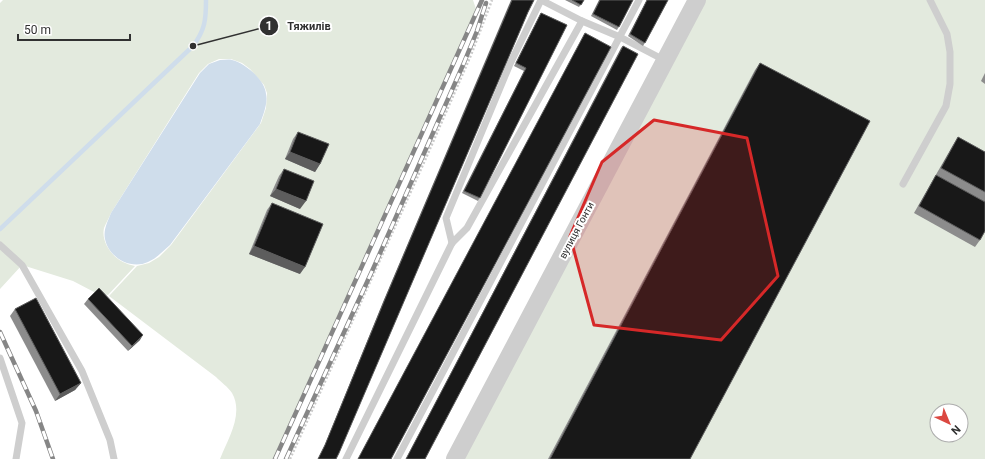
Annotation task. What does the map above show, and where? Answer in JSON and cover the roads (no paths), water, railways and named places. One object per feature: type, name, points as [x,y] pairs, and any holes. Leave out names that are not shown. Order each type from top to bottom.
[{"type":"street","name":"вулиця Гонти","points":[[455,459],[697,0]]},
{"type":"lane","points":[[452,242],[446,218],[510,64],[541,0],[582,21],[620,37],[666,61]]},
{"type":"lane","points":[[397,459],[639,0]]},
{"type":"lane","points":[[902,184],[946,106],[950,84],[950,52],[947,34],[930,0]]},
{"type":"lane","points":[[346,459],[452,242],[467,228],[582,21]]},
{"type":"lane","points":[[0,245],[22,265],[82,371],[110,440],[114,459]]},
{"type":"lane","points":[[0,358],[22,423],[16,459]]},
{"type":"water","points":[[220,60],[231,60],[243,65],[254,73],[262,83],[265,89],[266,102],[260,124],[170,245],[148,262],[135,264],[122,261],[111,252],[105,239],[105,229],[111,213],[200,73],[209,64]]},
{"type":"waterway","points":[[0,229],[193,46],[200,35],[204,24],[206,0]]},
{"type":"railway","points":[[275,459],[482,0]]},
{"type":"railway","points":[[286,459],[373,269],[463,65],[477,31],[486,3]]},
{"type":"railway","points":[[0,332],[36,411],[53,459]]},
{"type":"place","name":"Тяжилів","points":[[193,46]]}]
